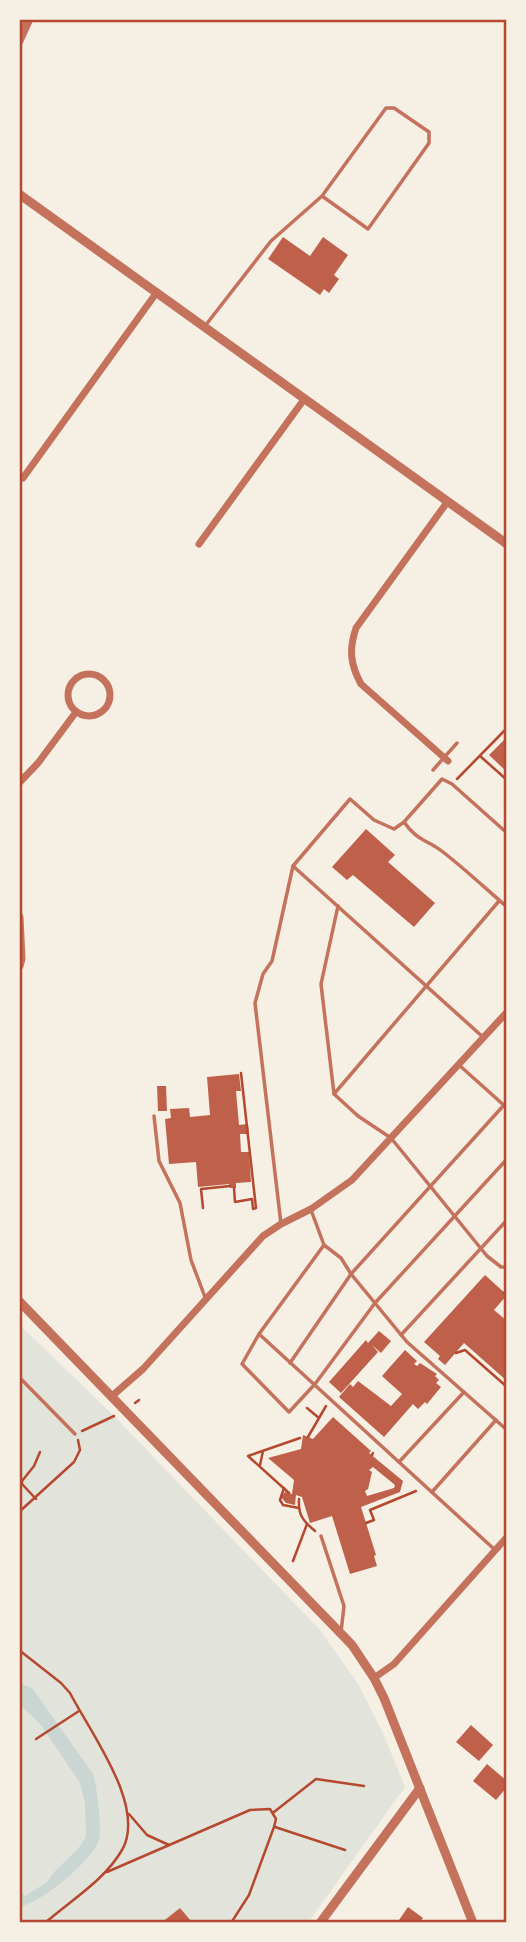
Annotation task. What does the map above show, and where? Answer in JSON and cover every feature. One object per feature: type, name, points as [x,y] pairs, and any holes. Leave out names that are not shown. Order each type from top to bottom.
[{"type":"street","points":[[19,41],[29,19]]},
{"type":"street","points":[[19,194],[507,544]]},
{"type":"street","points":[[23,478],[157,292]]},
{"type":"street","points":[[199,544],[304,398]]},
{"type":"street","points":[[446,759],[361,684],[353,670],[350,650],[356,628],[448,501]]},
{"type":"street","points":[[83,674],[102,678],[110,691],[110,698],[103,711],[90,716],[76,712],[68,701],[72,681],[83,674]]},
{"type":"street","points":[[19,783],[76,712]]},
{"type":"street","points":[[19,917],[19,966]]},
{"type":"street","points":[[111,1396],[143,1369],[263,1236],[311,1209],[352,1180],[507,1012]]},
{"type":"street","points":[[19,1301],[341,1634],[374,1678],[473,1923]]},
{"type":"street","points":[[374,1678],[394,1664],[507,1537]]},
{"type":"street","points":[[320,1923],[420,1788]]},
{"type":"lane","points":[[205,326],[271,242],[322,196],[386,108],[394,108],[429,132],[429,143],[368,229],[322,196]]},
{"type":"lane","points":[[433,770],[446,759],[457,743]]},
{"type":"lane","points":[[281,1224],[255,1003],[262,974],[272,961],[293,866],[350,799],[384,826],[394,829],[404,822],[442,779],[452,784],[507,833]]},
{"type":"lane","points":[[501,827],[507,820]]},
{"type":"lane","points":[[404,822],[409,830],[426,844],[440,849],[507,907]]},
{"type":"lane","points":[[293,866],[484,1038]]},
{"type":"lane","points":[[334,1094],[499,901]]},
{"type":"lane","points":[[338,906],[321,984],[334,1094],[358,1116],[391,1138],[486,1256],[501,1267],[507,1267]]},
{"type":"lane","points":[[290,1363],[351,1274],[429,1185],[505,1106],[458,1065]]},
{"type":"lane","points":[[154,1116],[159,1161],[180,1203],[191,1260],[206,1299]]},
{"type":"lane","points":[[324,1245],[259,1334],[242,1364],[289,1412],[315,1384],[375,1303],[507,1158]]},
{"type":"lane","points":[[311,1209],[324,1245],[341,1258],[401,1335],[507,1430]]},
{"type":"lane","points":[[401,1335],[507,1220]]},
{"type":"lane","points":[[259,1334],[495,1550]]},
{"type":"lane","points":[[19,1377],[75,1434]]},
{"type":"lane","points":[[400,1462],[464,1392]]},
{"type":"lane","points":[[432,1492],[496,1420]]},
{"type":"lane","points":[[321,1536],[344,1606],[341,1634]]},
{"type":"path","points":[[452,784],[507,727]]},
{"type":"path","points":[[480,757],[507,780]]},
{"type":"path","points":[[203,1208],[201,1189],[232,1187],[235,1202],[252,1199],[253,1209],[256,1208],[241,1073]]},
{"type":"path","points":[[456,1353],[465,1350],[476,1357],[506,1385]]},
{"type":"path","points":[[308,1437],[326,1406]]},
{"type":"path","points":[[307,1408],[319,1418]]},
{"type":"path","points":[[19,1512],[36,1499],[79,1454],[75,1434],[114,1416]]},
{"type":"path","points":[[289,1493],[248,1456],[300,1438]]},
{"type":"path","points":[[260,1466],[263,1451]]},
{"type":"path","points":[[36,1499],[22,1481],[34,1466],[40,1452]]},
{"type":"path","points":[[284,1488],[280,1500],[284,1505],[299,1508]]},
{"type":"path","points":[[366,1523],[374,1520],[370,1510],[416,1491]]},
{"type":"path","points":[[299,1499],[302,1519],[321,1536]]},
{"type":"path","points":[[293,1561],[307,1524]]},
{"type":"path","points":[[19,1650],[70,1693],[117,1778],[129,1814],[128,1833],[123,1849],[104,1874],[45,1923]]},
{"type":"path","points":[[36,1739],[79,1711]]},
{"type":"path","points":[[274,1812],[316,1779],[364,1786]]},
{"type":"path","points":[[104,1874],[250,1810],[264,1808],[274,1812]]},
{"type":"path","points":[[231,1923],[249,1895],[274,1827],[274,1812]]},
{"type":"path","points":[[129,1814],[147,1835],[169,1845]]},
{"type":"path","points":[[274,1827],[345,1850]]},
{"type":"shaded area","points":[[19,1324],[114,1416],[321,1631],[358,1684],[383,1733],[405,1787],[308,1923],[19,1923]]},
{"type":"shaded area","points":[[19,1683],[32,1688],[93,1774],[100,1827],[99,1840],[88,1858],[53,1889],[21,1906],[19,1890],[25,1896],[46,1883],[86,1837],[85,1803],[80,1783],[41,1725],[19,1704]]},
{"type":"building","points":[[283,237],[310,256],[323,237],[348,255],[334,275],[339,279],[329,293],[324,289],[320,295],[268,259]]},
{"type":"building","points":[[507,737],[507,772],[489,755]]},
{"type":"building","points":[[366,829],[395,855],[388,862],[435,903],[414,927],[353,875],[347,880],[332,867]]},
{"type":"building","points":[[239,1074],[241,1091],[236,1091],[239,1125],[248,1124],[249,1134],[240,1134],[241,1152],[249,1152],[251,1182],[236,1183],[236,1188],[230,1188],[229,1184],[198,1187],[196,1162],[169,1164],[165,1119],[171,1118],[170,1109],[189,1108],[190,1117],[210,1115],[207,1077]]},
{"type":"building","points":[[157,1086],[166,1086],[167,1111],[158,1111]]},
{"type":"building","points":[[485,1275],[507,1295],[494,1310],[507,1321],[507,1381],[464,1343],[445,1365],[438,1359],[440,1356],[424,1342]]},
{"type":"building","points":[[379,1331],[391,1341],[381,1353],[372,1345],[378,1352],[341,1393],[329,1382],[366,1340],[368,1343]]},
{"type":"building","points":[[405,1350],[417,1361],[414,1364],[417,1366],[420,1363],[437,1374],[435,1376],[439,1380],[436,1383],[441,1387],[427,1404],[425,1402],[418,1409],[413,1404],[384,1437],[339,1397],[350,1384],[353,1387],[358,1381],[391,1406],[402,1394],[382,1376]]},
{"type":"building","points":[[333,1417],[371,1451],[369,1453],[403,1481],[400,1492],[361,1507],[377,1566],[350,1574],[332,1516],[310,1523],[302,1497],[296,1495],[295,1505],[286,1503],[281,1497],[285,1492],[292,1494],[294,1480],[268,1458],[301,1449],[303,1435],[313,1439]],"holes":[[[373,1467],[395,1485],[394,1488],[367,1496],[365,1491],[368,1489],[372,1472],[369,1470]]]},
{"type":"building","points":[[471,1725],[493,1745],[479,1761],[456,1742]]},
{"type":"building","points":[[487,1764],[507,1781],[507,1787],[496,1800],[473,1781]]},
{"type":"building","points":[[408,1907],[423,1918],[419,1923],[397,1923]]},
{"type":"building","points":[[180,1908],[191,1921],[161,1923]]}]
